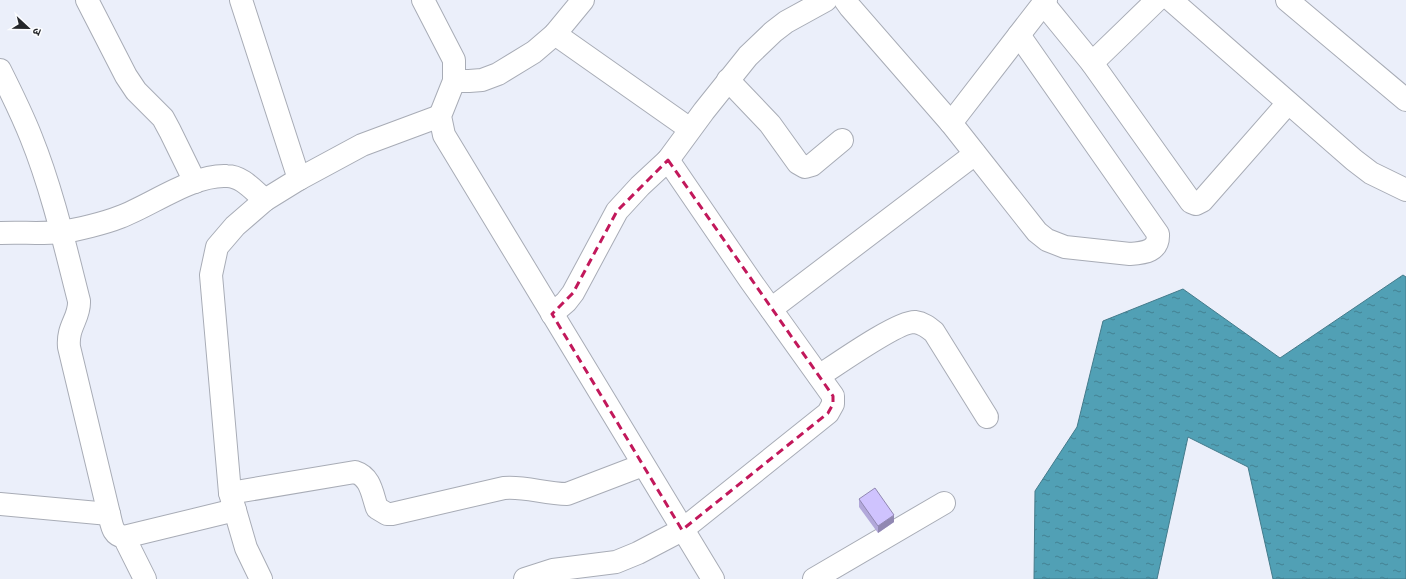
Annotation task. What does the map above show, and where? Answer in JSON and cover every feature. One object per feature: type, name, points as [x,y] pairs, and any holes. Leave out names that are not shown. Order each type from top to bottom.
[{"type":"street","points":[[87,0],[126,76],[136,90],[163,118],[195,182]]},
{"type":"street","points":[[241,0],[299,179]]},
{"type":"street","points":[[423,0],[454,60],[454,81],[440,116],[444,135],[713,579]]},
{"type":"street","points":[[454,81],[482,80],[498,74],[534,52],[555,34],[583,0]]},
{"type":"street","points":[[552,314],[566,302],[573,292],[617,211],[640,186],[668,160],[690,129],[748,56],[773,32],[786,22],[826,0]]},
{"type":"street","points":[[845,0],[951,123],[1038,232],[1047,240],[1064,247],[1130,254],[1141,253],[1155,247],[1158,242],[1158,234],[1019,35]]},
{"type":"street","points":[[1092,63],[1157,0]]},
{"type":"street","points":[[1171,0],[1354,160],[1371,173],[1406,190]]},
{"type":"street","points":[[1287,0],[1406,100]]},
{"type":"street","points":[[951,123],[1045,2],[1092,63],[1191,202],[1196,204],[1202,201],[1288,103]]},
{"type":"street","points":[[555,34],[690,129]]},
{"type":"street","points":[[0,70],[31,136],[40,162],[79,300],[79,308],[68,338],[69,347],[109,514],[114,531],[118,536],[124,537],[233,501],[355,472],[362,474],[368,480],[377,508],[387,514],[392,514],[504,488],[516,487],[554,494],[567,494],[643,465]]},
{"type":"street","points":[[728,80],[770,124],[798,164],[805,167],[812,165],[842,140]]},
{"type":"street","points":[[261,579],[246,548],[233,501],[211,275],[217,247],[235,226],[265,200],[299,179],[362,145],[440,116]]},
{"type":"street","points":[[771,309],[975,154]]},
{"type":"street","points":[[525,579],[553,570],[616,562],[638,554],[682,530],[828,413],[833,404],[833,396],[668,160]]},
{"type":"street","points":[[0,233],[61,232],[121,217],[195,182],[217,176],[230,176],[239,179],[265,200]]},
{"type":"street","points":[[819,376],[886,333],[900,326],[914,322],[924,324],[934,332],[987,417]]},
{"type":"street","points":[[814,579],[944,503]]},
{"type":"street","points":[[0,504],[109,514]]},
{"type":"street","points":[[124,537],[145,579]]},
{"type":"highlighted area","points":[[668,160],[833,396],[833,404],[828,413],[682,530],[552,314],[573,293],[617,211]]},
{"type":"water","points":[[1403,275],[1406,277],[1406,579],[1273,579],[1248,467],[1188,437],[1157,579],[1034,579],[1035,491],[1077,427],[1103,321],[1183,289],[1280,358]]},
{"type":"building","points":[[875,488],[894,515],[878,526],[859,499]]}]
